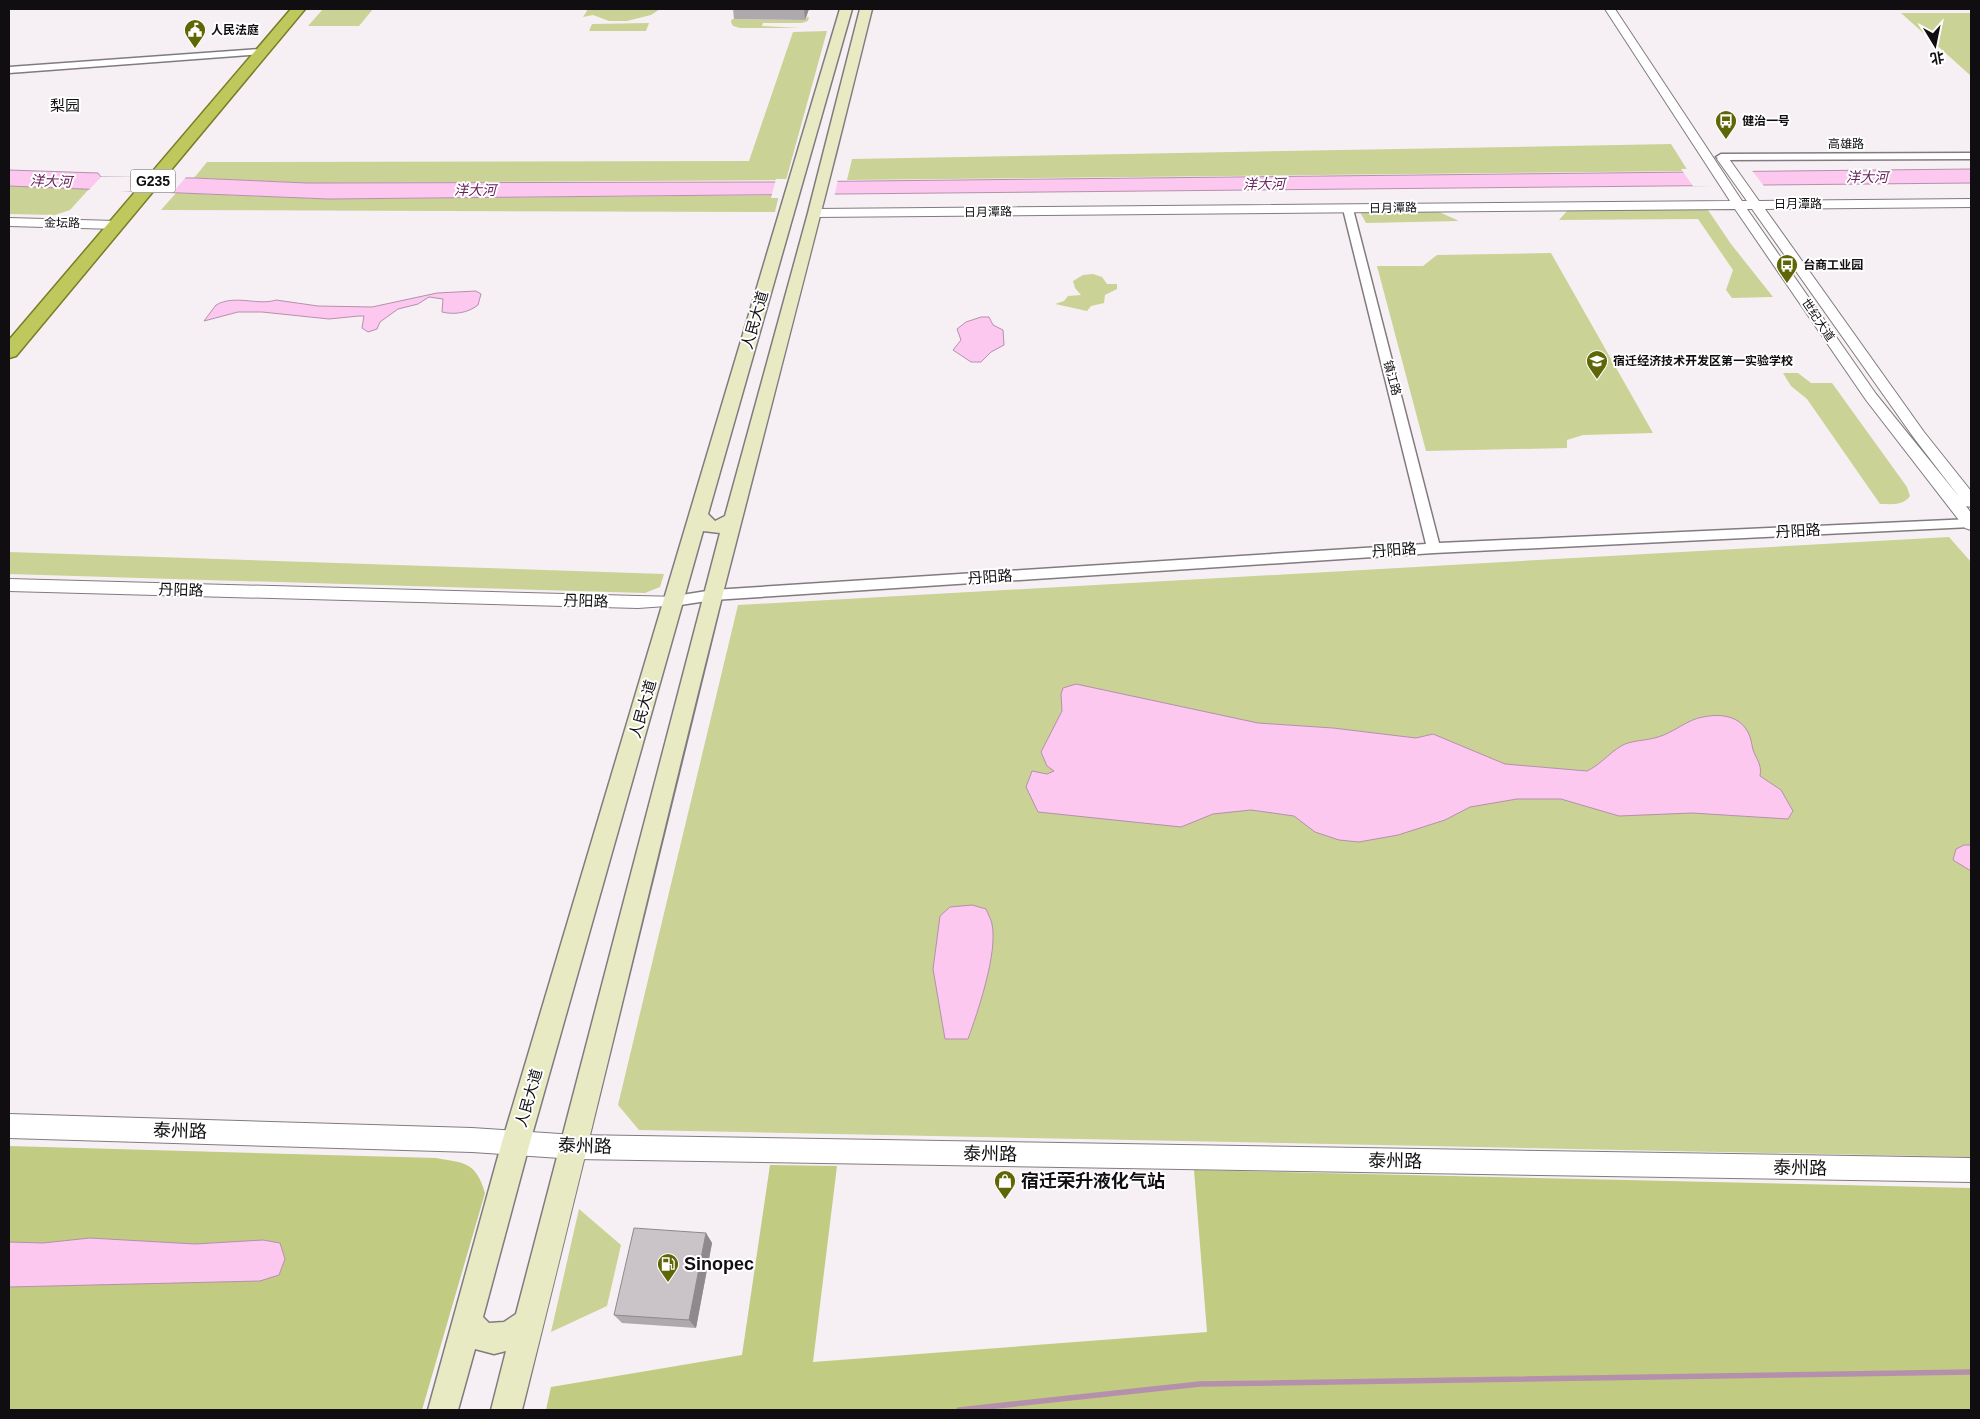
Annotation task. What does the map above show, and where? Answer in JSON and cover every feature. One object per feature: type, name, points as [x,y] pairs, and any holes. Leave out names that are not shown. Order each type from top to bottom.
[{"type":"highway","name":"G235","points":[[254,53],[285,9]]},
{"type":"highway","name":"G235","points":[[9,331],[104,229],[254,53],[298,9]]},
{"type":"highway","name":"G235","points":[[9,352],[104,229]]},
{"type":"main road","name":"人民大道","points":[[443,1410],[516,1142],[846,9]]},
{"type":"main road","name":"人民大道","points":[[506,1410],[575,1147],[713,595],[815,213],[866,9]]},
{"type":"main road","points":[[698,516],[710,527],[719,526],[733,520]]},
{"type":"main road","points":[[468,1321],[480,1336],[494,1338],[512,1335],[529,1323]]},
{"type":"street","name":"世纪大道","points":[[1610,9],[1738,204],[1871,397],[1971,524]]},
{"type":"street","name":"世纪大道","points":[[1621,9],[1721,157],[1919,435],[1971,502]]},
{"type":"street","points":[[9,70],[254,53]]},
{"type":"street","name":"高雄路","points":[[1721,157],[1971,156]]},
{"type":"street","name":"日月潭路","points":[[815,213],[1971,203]]},
{"type":"street","name":"镇江路","points":[[1348,209],[1434,548]]},
{"type":"street","name":"金坛路","points":[[9,222],[104,229]]},
{"type":"street","name":"金坛路","points":[[9,230],[104,229]]},
{"type":"street","name":"丹阳路","points":[[9,585],[638,602],[674,601],[713,595],[1434,548],[1971,524]]},
{"type":"street","name":"泰州路","points":[[9,1126],[516,1142],[575,1147],[1971,1170]]},
{"type":"green space","points":[[323,9],[373,9],[359,26],[308,26]]},
{"type":"green space","points":[[588,9],[660,9],[651,15],[627,21],[609,21],[593,15],[583,17]]},
{"type":"green space","points":[[1901,13],[1971,13],[1971,76]]},
{"type":"green space","points":[[809,17],[808,21],[802,23],[763,23],[762,26],[800,28],[740,28],[733,26],[731,22],[732,19],[805,20]]},
{"type":"green space","points":[[649,23],[646,31],[589,31],[592,24]]},
{"type":"green space","points":[[827,31],[786,180],[307,183],[194,178],[207,162],[749,161],[793,32]]},
{"type":"green space","points":[[1671,144],[1688,171],[847,180],[852,159]]},
{"type":"green space","points":[[9,186],[89,189],[70,210],[55,215],[9,214]]},
{"type":"green space","points":[[176,193],[328,199],[779,195],[775,212],[161,210]]},
{"type":"green space","points":[[1568,210],[1708,210],[1731,244],[1773,297],[1732,298],[1726,290],[1733,270],[1698,219],[1559,220]]},
{"type":"green space","points":[[1437,211],[1459,221],[1366,223],[1360,212]]},
{"type":"green space","points":[[1551,253],[1653,433],[1583,435],[1567,440],[1567,448],[1426,451],[1377,266],[1423,266],[1437,255]]},
{"type":"green space","points":[[1093,274],[1102,277],[1107,284],[1117,284],[1117,289],[1105,295],[1104,303],[1091,306],[1087,311],[1055,304],[1064,301],[1068,296],[1081,295],[1075,288],[1073,281],[1083,275]]},
{"type":"green space","points":[[1783,373],[1798,373],[1811,383],[1832,383],[1907,487],[1910,496],[1896,504],[1880,504],[1807,399],[1791,386]]},
{"type":"green space","points":[[1949,537],[1971,562],[1971,1157],[639,1130],[618,1105],[738,605]]},
{"type":"green space","points":[[9,552],[664,574],[660,587],[645,593],[9,574]]},
{"type":"green space","points":[[9,1146],[436,1158],[455,1161],[468,1166],[478,1175],[485,1193],[422,1410],[9,1410]]},
{"type":"green space","points":[[770,1165],[837,1166],[813,1362],[1207,1332],[1194,1170],[1971,1188],[1971,1410],[546,1410],[551,1387],[742,1355]]},
{"type":"green space","points":[[579,1209],[621,1245],[607,1306],[551,1332]]},
{"type":"water","name":"洋大河","points":[[1971,169],[1971,183],[328,199],[9,186],[9,170],[98,173],[101,177],[194,178],[307,183],[775,182]]},
{"type":"water","points":[[476,291],[481,294],[478,305],[465,312],[442,312],[443,299],[429,297],[418,304],[398,309],[380,322],[377,329],[368,332],[362,328],[364,316],[329,319],[262,312],[238,312],[204,321],[216,305],[231,300],[262,302],[276,300],[318,306],[372,307],[437,293]]},
{"type":"water","points":[[981,317],[989,317],[993,325],[1003,330],[1004,345],[991,352],[981,362],[971,362],[953,350],[961,340],[957,329],[966,322]]},
{"type":"water","points":[[1076,684],[1258,723],[1333,728],[1416,738],[1433,734],[1505,764],[1587,771],[1625,744],[1664,735],[1697,718],[1712,716],[1728,717],[1741,723],[1746,729],[1759,763],[1760,776],[1781,790],[1793,811],[1788,819],[1692,813],[1619,816],[1561,799],[1517,799],[1470,807],[1445,820],[1398,835],[1359,842],[1339,840],[1315,832],[1294,816],[1251,810],[1213,814],[1181,827],[1038,812],[1026,787],[1032,771],[1047,774],[1054,771],[1047,766],[1041,752],[1062,711],[1061,694],[1063,688]]},
{"type":"water","points":[[1964,845],[1971,845],[1971,871],[1953,860],[1956,849]]},
{"type":"water","points":[[972,905],[986,909],[992,922],[993,936],[990,966],[982,998],[968,1039],[945,1039],[933,969],[940,916],[950,907]]},
{"type":"water","points":[[90,1238],[195,1244],[263,1240],[280,1243],[285,1259],[279,1275],[260,1281],[9,1287],[9,1242],[43,1243]]},
{"type":"pier","points":[[1750,168],[1764,186],[1693,186],[1681,169]]},
{"type":"pier","points":[[101,177],[186,177],[174,191],[88,191]]},
{"type":"pier","points":[[776,179],[838,179],[834,198],[771,198]]},
{"type":"building","name":"Sinopec","points":[[634,1228],[706,1233],[689,1320],[614,1315]]},
{"type":"waterway","points":[[959,1410],[1200,1384],[1971,1372]]},
{"type":"place","name":"人民法庭","points":[[195,49]]},
{"type":"place","name":"健治一号","points":[[1726,140]]},
{"type":"place","name":"台商工业园","points":[[1787,284]]},
{"type":"place","name":"宿迁经济技术开发区第一实验学校","points":[[1597,380]]},
{"type":"place","name":"宿迁荣升液化气站","points":[[1005,1200]]},
{"type":"place","name":"Sinopec","points":[[668,1283]]},
{"type":"district","name":"梨园","points":[[65,106]]}]
